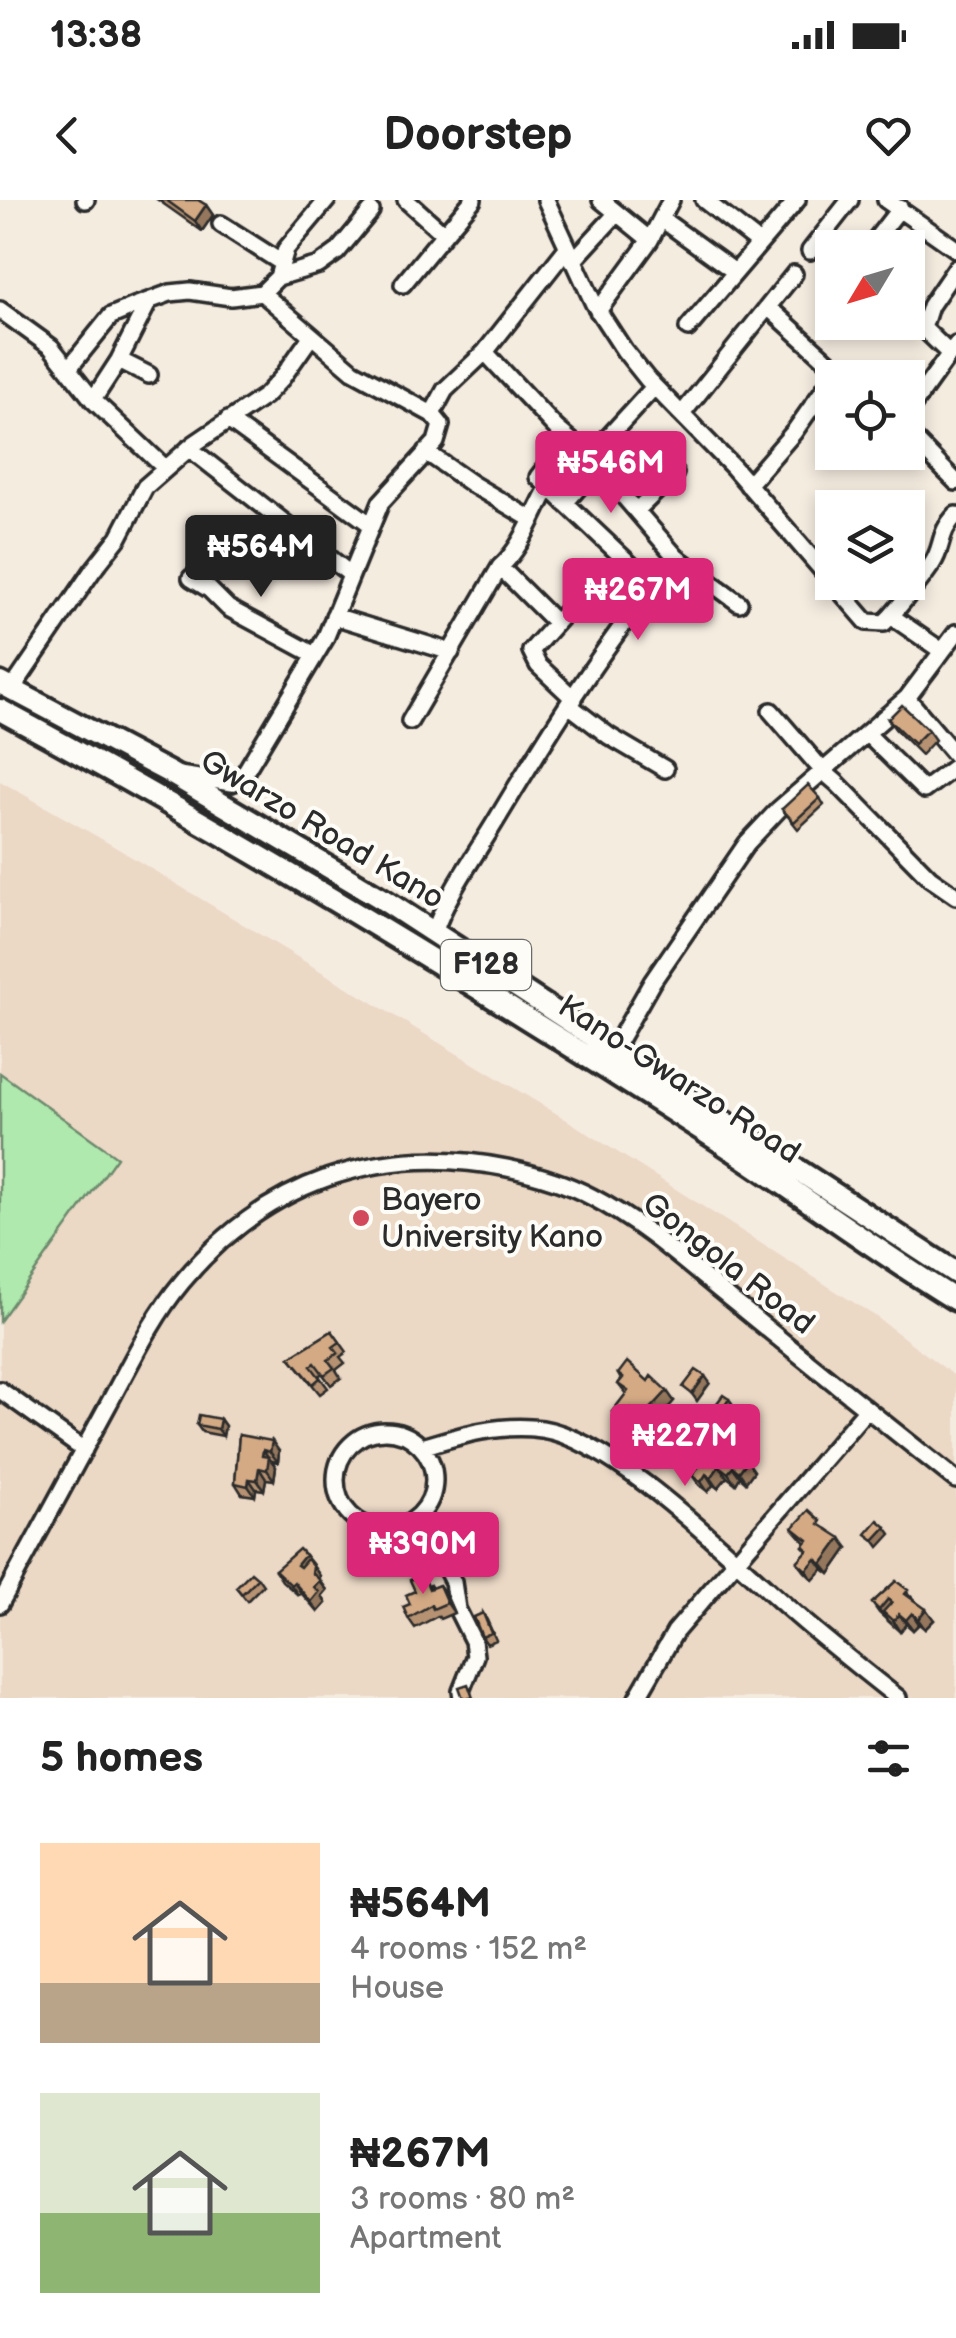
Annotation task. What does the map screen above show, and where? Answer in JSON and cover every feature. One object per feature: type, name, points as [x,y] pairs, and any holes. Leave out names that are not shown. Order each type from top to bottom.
[{"type":"main road","name":"Gwarzo Road Kano","points":[[6,686],[170,774],[364,888],[956,1273]]},
{"type":"main road","name":"Kano-Gwarzo Road","points":[[0,710],[156,794],[400,938],[712,1136],[956,1300]]},
{"type":"street","points":[[70,368],[112,316],[170,294],[190,291],[231,297],[262,293],[280,270],[286,249],[327,200]]},
{"type":"street","points":[[406,200],[444,234]]},
{"type":"street","points":[[404,284],[473,200]]},
{"type":"street","points":[[546,200],[598,311],[654,387],[748,485],[867,622],[884,623],[891,616],[933,563],[940,549],[941,534],[956,515]]},
{"type":"street","points":[[601,200],[650,240]]},
{"type":"street","points":[[704,200],[759,243]]},
{"type":"street","points":[[810,252],[850,200]]},
{"type":"street","points":[[688,328],[770,235],[793,202]]},
{"type":"street","points":[[879,230],[893,204],[956,250]]},
{"type":"street","points":[[598,311],[650,240],[665,207],[735,272]]},
{"type":"street","points":[[222,224],[280,270],[319,265],[337,252],[371,211]]},
{"type":"street","points":[[432,414],[445,390],[485,352],[570,254],[616,213]]},
{"type":"street","points":[[925,388],[953,349],[923,328],[930,306],[956,268]]},
{"type":"street","points":[[682,414],[794,274]]},
{"type":"street","points":[[170,774],[232,783],[241,778],[315,655],[381,502],[436,442],[440,432],[441,425],[432,414],[353,371],[262,293]]},
{"type":"street","points":[[93,400],[148,304]]},
{"type":"street","points":[[768,306],[821,360]]},
{"type":"street","points":[[0,310],[50,347],[93,400],[164,467]]},
{"type":"street","points":[[6,686],[119,537],[144,487],[188,448],[264,396],[310,338]]},
{"type":"street","points":[[485,352],[594,461],[676,557],[739,603]]},
{"type":"street","points":[[119,360],[149,376]]},
{"type":"street","points":[[564,503],[654,387]]},
{"type":"street","points":[[748,485],[815,405]]},
{"type":"street","points":[[228,420],[370,524]]},
{"type":"street","points":[[568,439],[538,474],[548,488],[652,585]]},
{"type":"street","points":[[636,510],[675,473],[661,447]]},
{"type":"street","points":[[188,448],[350,574]]},
{"type":"street","points":[[925,451],[956,482]]},
{"type":"street","points":[[426,452],[531,519]]},
{"type":"street","points":[[410,721],[500,567],[509,560],[548,488]]},
{"type":"street","points":[[434,933],[444,906],[526,770],[638,604],[676,557]]},
{"type":"street","points":[[500,567],[555,622]]},
{"type":"street","points":[[190,578],[209,589],[228,608],[315,655]]},
{"type":"street","points":[[638,604],[587,588],[531,651],[572,702],[609,736],[664,769]]},
{"type":"street","points":[[334,616],[451,652]]},
{"type":"street","points":[[891,616],[942,651]]},
{"type":"street","points":[[614,1048],[652,982],[735,859],[778,810],[907,698],[956,633]]},
{"type":"street","points":[[907,698],[956,756]]},
{"type":"street","points":[[770,711],[822,772],[930,878],[956,896]]},
{"type":"street","points":[[867,734],[924,790],[956,766]]},
{"type":"street","name":"Gongola Road","points":[[0,1604],[158,1316],[181,1284],[232,1230],[298,1188],[374,1164],[458,1160],[507,1168],[562,1183],[591,1196],[654,1238],[956,1480]]},
{"type":"street","points":[[0,1390],[84,1450]]},
{"type":"street","points":[[637,1698],[675,1632],[867,1409]]},
{"type":"street","points":[[422,1446],[434,1474],[434,1490],[419,1516],[405,1526],[389,1530],[373,1528],[346,1510],[338,1495],[339,1462],[360,1438],[376,1432],[392,1432],[422,1446],[497,1428],[542,1429],[566,1435],[608,1458],[736,1560],[784,1605],[898,1698]]},
{"type":"street","points":[[419,1516],[453,1582],[457,1609],[473,1640],[475,1656],[461,1691],[462,1698]]},
{"type":"shaded area","name":"Bayero University Kano","points":[[0,781],[567,1120],[875,1316],[956,1377],[956,1698],[0,1698]]},
{"type":"green space","points":[[0,1073],[117,1157],[0,1321]]},
{"type":"building","points":[[166,200],[198,200],[206,205],[195,221]]},
{"type":"building","points":[[902,705],[928,730],[914,744],[888,719]]},
{"type":"building","points":[[808,785],[820,798],[794,822],[782,809]]},
{"type":"building","points":[[332,1331],[340,1342],[333,1347],[338,1353],[328,1360],[334,1368],[324,1375],[315,1363],[311,1366],[320,1378],[313,1384],[290,1357]]},
{"type":"building","points":[[627,1362],[648,1381],[651,1376],[667,1391],[643,1417],[631,1408],[622,1419],[612,1412],[628,1391],[618,1384],[623,1378],[618,1374]]},
{"type":"building","points":[[696,1370],[705,1376],[692,1394],[683,1387]]},
{"type":"building","points":[[723,1395],[729,1399],[717,1416],[711,1411]]},
{"type":"building","points":[[199,1415],[220,1419],[218,1429],[197,1425]]},
{"type":"building","points":[[710,1425],[731,1441],[727,1446],[747,1461],[739,1472],[733,1467],[728,1473],[719,1466],[711,1478],[706,1474],[701,1482],[692,1475],[701,1464],[692,1457]]},
{"type":"building","points":[[239,1435],[272,1441],[270,1452],[263,1450],[262,1456],[269,1457],[267,1470],[259,1468],[257,1480],[249,1479],[248,1486],[235,1483]]},
{"type":"building","points":[[809,1510],[821,1521],[819,1524],[841,1538],[822,1564],[816,1559],[806,1570],[797,1562],[808,1550],[803,1546],[808,1540],[793,1528]]},
{"type":"building","points":[[878,1520],[886,1527],[874,1540],[866,1534]]},
{"type":"building","points":[[299,1549],[305,1555],[297,1565],[300,1567],[307,1559],[313,1566],[312,1573],[320,1580],[314,1587],[319,1592],[311,1602],[294,1582],[291,1585],[275,1570]]},
{"type":"building","points":[[251,1572],[258,1578],[242,1594],[236,1587]]},
{"type":"building","points":[[423,1574],[429,1589],[439,1585],[447,1603],[433,1609],[431,1605],[408,1618],[403,1607],[410,1604],[406,1595],[415,1591],[410,1580]]},
{"type":"building","points":[[896,1581],[908,1590],[905,1594],[926,1609],[918,1619],[912,1613],[906,1620],[899,1614],[893,1621],[883,1612],[892,1602],[888,1599],[879,1610],[872,1603]]},
{"type":"building","points":[[483,1613],[491,1633],[482,1637],[474,1617]]},
{"type":"building","points":[[468,1684],[473,1698],[463,1698],[459,1687]]},
{"type":"place","name":"Bayero University Kano","points":[[361,1218]]}]
